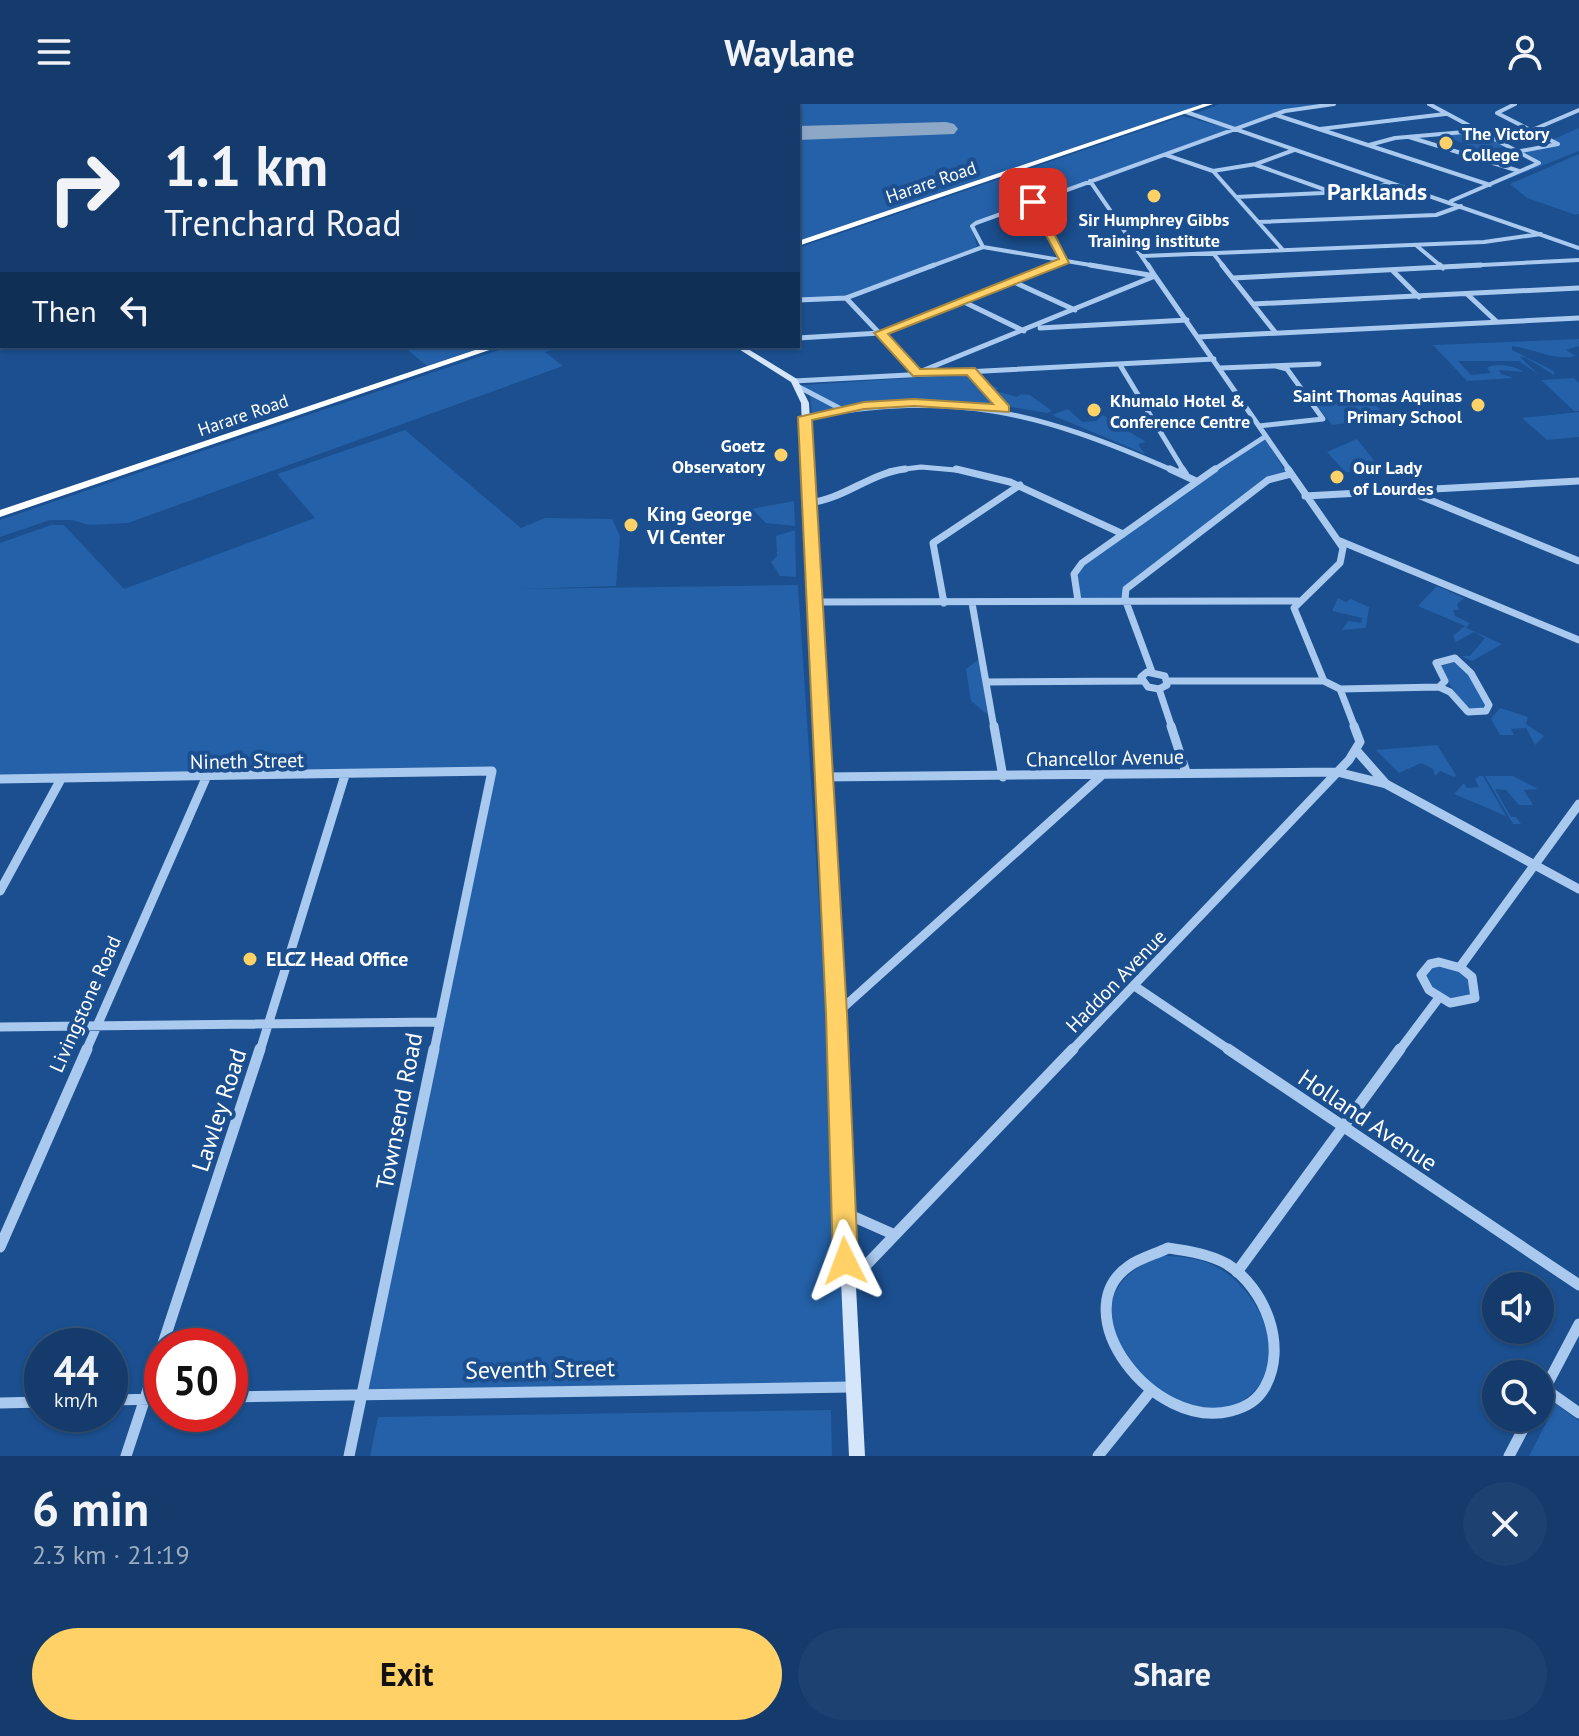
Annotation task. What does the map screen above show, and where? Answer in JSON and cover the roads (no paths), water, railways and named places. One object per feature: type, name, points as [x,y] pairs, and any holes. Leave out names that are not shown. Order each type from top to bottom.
[{"type":"highway","name":"Harare Road","points":[[800,243],[1210,104]]},
{"type":"highway","name":"Harare Road","points":[[0,514],[490,348]]},
{"type":"main road","points":[[741,348],[797,384],[805,417],[836,1014],[851,1387],[857,1456]]},
{"type":"street","points":[[983,247],[972,225],[1275,115],[1298,108],[1334,104]]},
{"type":"street","points":[[1429,104],[1539,163],[1450,202]]},
{"type":"street","points":[[1515,104],[1497,113],[1558,145],[1516,152]]},
{"type":"street","points":[[1530,131],[1579,110]]},
{"type":"street","points":[[1186,112],[1579,248]]},
{"type":"street","points":[[1319,129],[1447,114]]},
{"type":"street","points":[[1275,115],[1490,185]]},
{"type":"street","points":[[1369,145],[1409,137],[1477,131]]},
{"type":"street","points":[[1409,137],[1519,171]]},
{"type":"street","points":[[1165,154],[1213,171],[1256,164],[1295,150]]},
{"type":"street","points":[[1256,164],[1332,192]]},
{"type":"street","points":[[1213,171],[1283,250]]},
{"type":"street","points":[[1090,181],[1339,541],[1344,553],[1340,563],[1294,608],[1324,681]]},
{"type":"street","points":[[1236,197],[1365,191],[1392,182]]},
{"type":"street","points":[[1033,202],[1065,261]]},
{"type":"street","points":[[1258,222],[1436,215],[1461,206]]},
{"type":"street","points":[[1143,256],[1508,241],[1544,234]]},
{"type":"street","points":[[1416,245],[1443,268]]},
{"type":"street","points":[[800,300],[846,298],[983,247],[1155,276]]},
{"type":"street","points":[[1213,253],[1275,332]]},
{"type":"street","points":[[1233,278],[1579,260]]},
{"type":"street","points":[[800,338],[880,333],[1065,261]]},
{"type":"street","points":[[1393,271],[1419,297]]},
{"type":"street","points":[[917,373],[1155,276]]},
{"type":"street","points":[[1014,282],[1075,310]]},
{"type":"street","points":[[1253,304],[1579,288]]},
{"type":"street","points":[[1467,294],[1497,322]]},
{"type":"street","points":[[846,298],[917,373]]},
{"type":"street","points":[[964,302],[1028,330],[1187,320]]},
{"type":"street","points":[[1198,337],[1579,318]]},
{"type":"street","points":[[797,384],[917,373],[1214,359]]},
{"type":"street","points":[[1220,368],[1319,364]]},
{"type":"street","points":[[1120,365],[1187,476]]},
{"type":"street","points":[[1259,426],[1323,419],[1287,369],[1276,366]]},
{"type":"street","points":[[970,371],[1004,409]]},
{"type":"street","points":[[797,384],[843,409]]},
{"type":"street","points":[[805,417],[843,409],[914,402],[1004,409],[1052,421],[1196,481]]},
{"type":"street","points":[[1078,601],[1076,570],[1196,481],[1266,436]]},
{"type":"street","points":[[809,503],[828,502],[877,474],[919,467],[966,469],[1020,485],[1123,534]]},
{"type":"street","points":[[1291,474],[1268,480],[1126,589],[1125,599],[1152,672],[1168,681],[1324,681],[1340,689],[1439,687],[1450,692],[1468,712],[1489,708],[1466,666],[1455,658],[1436,663],[1445,681],[1439,687]]},
{"type":"street","points":[[1305,496],[1579,481]]},
{"type":"street","points":[[944,603],[933,543],[1020,485]]},
{"type":"street","points":[[1411,492],[1579,561]]},
{"type":"street","points":[[1339,541],[1579,640]]},
{"type":"street","points":[[814,602],[1298,601]]},
{"type":"street","points":[[972,603],[1003,777]]},
{"type":"street","points":[[1141,681],[1143,674],[1152,672]]},
{"type":"street","points":[[986,682],[1141,681],[1159,689],[1186,772]]},
{"type":"street","points":[[1159,689],[1168,681]]},
{"type":"street","points":[[1340,689],[1359,736],[1357,748],[1386,784],[1579,889]]},
{"type":"street","name":"Haddon Avenue","points":[[846,1285],[1136,987],[1357,748]]},
{"type":"street","name":"Nineth Street","points":[[0,779],[488,771],[492,774]]},
{"type":"street","name":"Chancellor Avenue","points":[[823,777],[1337,772],[1386,784]]},
{"type":"street","name":"Townsend Road","points":[[349,1456],[492,774]]},
{"type":"street","name":"Lawley Road","points":[[168,1328],[268,1025],[345,775]]},
{"type":"street","points":[[836,1014],[1101,776]]},
{"type":"street","name":"Livingstone Road","points":[[0,1247],[94,1027],[206,778]]},
{"type":"street","points":[[0,891],[61,779]]},
{"type":"street","points":[[1460,967],[1532,864],[1579,804]]},
{"type":"street","points":[[1439,962],[1460,967],[1475,982],[1475,998],[1459,1005],[1438,999],[1423,984],[1424,968],[1439,962]]},
{"type":"street","name":"Holland Avenue","points":[[1136,987],[1579,1285]]},
{"type":"street","points":[[1237,1272],[1341,1126],[1438,999]]},
{"type":"street","points":[[0,1027],[438,1022]]},
{"type":"street","points":[[843,1212],[895,1235]]},
{"type":"street","points":[[1168,1248],[1198,1251],[1237,1272],[1263,1302],[1276,1337],[1272,1372],[1266,1388],[1255,1401],[1223,1416],[1184,1413],[1149,1393],[1116,1356],[1106,1325],[1108,1296],[1120,1272],[1141,1255],[1168,1248]]},
{"type":"street","points":[[1554,1371],[1579,1324]]},
{"type":"street","name":"Seventh Street","points":[[248,1397],[851,1387]]},
{"type":"street","points":[[1098,1456],[1149,1393]]},
{"type":"street","points":[[128,1399],[144,1399]]},
{"type":"street","name":"Lawley Road","points":[[126,1456],[144,1399]]},
{"type":"street","points":[[1554,1399],[1579,1413]]},
{"type":"street","points":[[0,1403],[24,1402]]},
{"type":"street","points":[[1509,1456],[1522,1432]]},
{"type":"place","name":"The Victory College","points":[[1446,143]]},
{"type":"place","name":"Sir Humphrey Gibbs Training institute","points":[[1154,196]]},
{"type":"place","name":"Saint Thomas Aquinas Primary School","points":[[1478,405]]},
{"type":"place","name":"Khumalo Hotel & Conference Centre","points":[[1094,410]]},
{"type":"place","name":"Goetz Observatory","points":[[781,455]]},
{"type":"place","name":"Our Lady of Lourdes","points":[[1337,477]]},
{"type":"place","name":"King George VI Center","points":[[631,525]]},
{"type":"place","name":"ELCZ Head Office","points":[[250,959]]},
{"type":"district","name":"Parklands","points":[[1377,191]]}]
